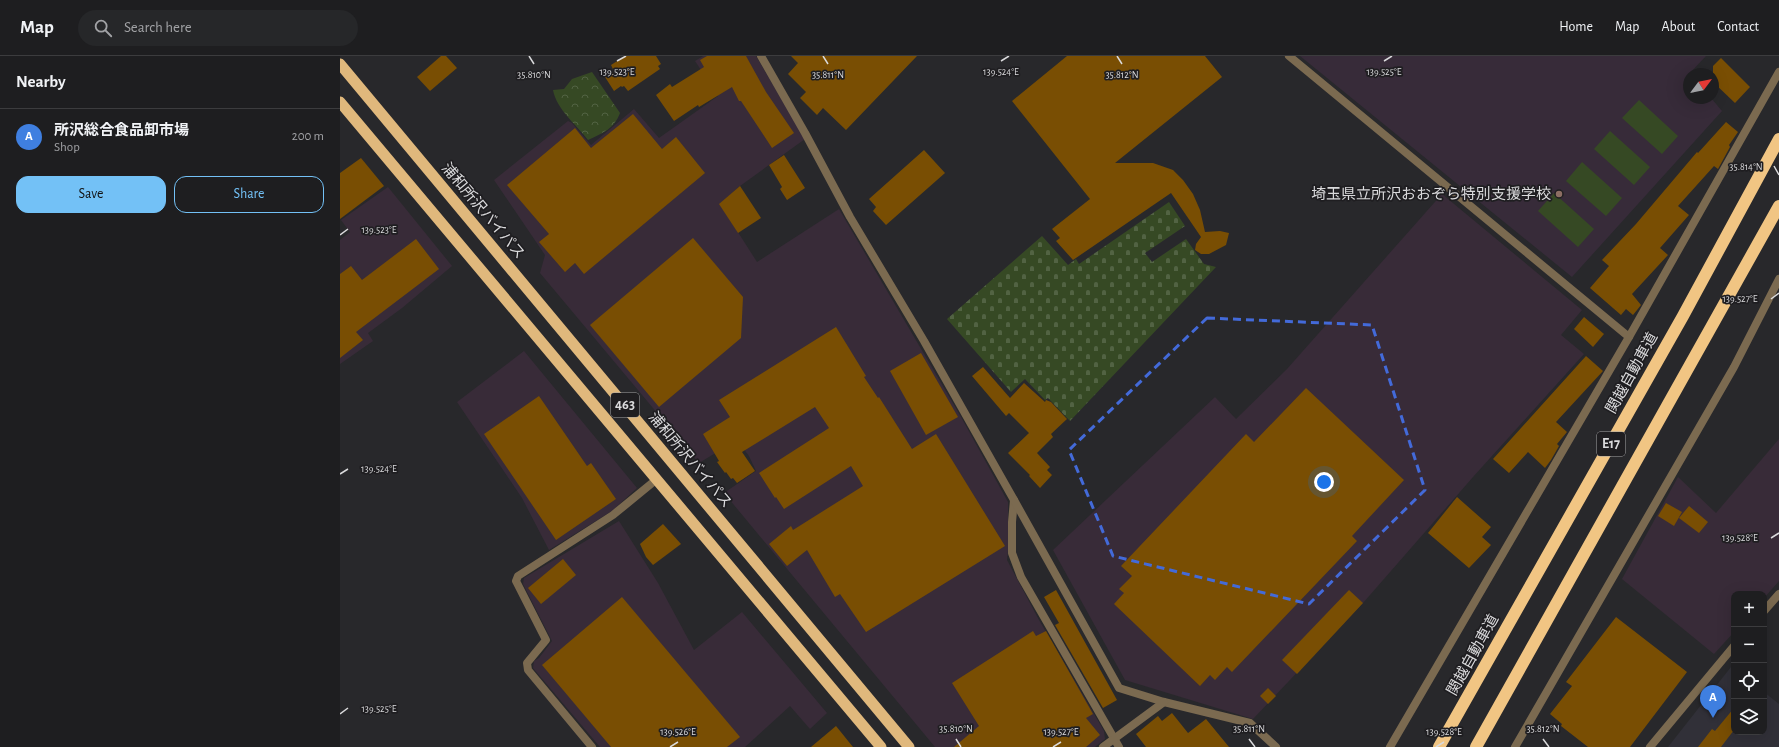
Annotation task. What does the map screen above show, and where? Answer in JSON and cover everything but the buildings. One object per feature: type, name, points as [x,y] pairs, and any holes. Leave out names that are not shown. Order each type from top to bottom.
[{"type":"highway","name":"浦和所沢バイパス","points":[[340,64],[909,747]]},
{"type":"highway","name":"463","points":[[340,102],[657,478],[881,747]]},
{"type":"highway","name":"関越自動車道","points":[[1439,747],[1679,323],[1779,139]]},
{"type":"highway","name":"E17","points":[[1476,747],[1779,206]]},
{"type":"street","points":[[761,56],[805,133],[850,217],[924,341],[1119,688],[1164,702],[1250,723],[1276,747]]},
{"type":"street","points":[[1289,56],[1629,337]]},
{"type":"street","points":[[1390,747],[1629,337],[1779,72]]},
{"type":"street","points":[[1515,747],[1734,367],[1779,279]]},
{"type":"street","points":[[592,747],[528,670],[527,663],[546,640],[516,580],[518,576],[613,515],[657,478]]},
{"type":"street","points":[[1014,500],[1012,553],[1021,577],[1119,747]]},
{"type":"street","points":[[1767,608],[1779,594]]},
{"type":"street","points":[[1650,747],[1731,650]]},
{"type":"street","points":[[1103,747],[1164,702]]},
{"type":"highlighted area","points":[[1207,318],[1372,325],[1425,490],[1309,604],[1113,556],[1069,450]]},
{"type":"shaded area","points":[[703,56],[756,56],[805,139],[740,186],[720,204],[757,262],[839,209],[961,417],[1008,502],[1007,560],[1039,620],[1104,731],[1105,739],[1095,747],[935,747],[724,493],[756,471],[749,456],[737,440],[699,463],[540,273],[545,255],[494,180],[568,121],[572,123],[591,145],[634,109],[659,138],[718,96],[695,61]]},
{"type":"shaded area","name":"埼玉県立所沢おおぞら特別支援学校","points":[[1300,56],[1706,56],[1695,68],[1683,68],[1683,104],[1716,104],[1722,111],[1572,277]]},
{"type":"shaded area","points":[[388,187],[452,266],[402,308],[368,333],[373,341],[340,364],[340,240],[350,232],[341,220]]},
{"type":"shaded area","points":[[1442,194],[1582,310],[1561,335],[1584,354],[1473,477],[1363,603],[1253,719],[1125,680],[1053,550],[1215,397],[1236,419],[1287,369]]},
{"type":"shaded area","points":[[524,351],[637,488],[612,511],[549,550],[522,498],[457,402]]},
{"type":"shaded area","points":[[1779,439],[1779,581],[1767,595],[1767,591],[1731,591],[1731,635],[1714,654],[1622,579],[1678,477],[1716,513]]},
{"type":"shaded area","points":[[619,521],[658,583],[694,650],[742,612],[827,713],[810,729],[790,706],[745,747],[600,747],[533,668],[534,661],[539,658],[552,641],[523,584],[524,578]]},
{"type":"shaded area","points":[[1731,667],[1731,735],[1767,735],[1767,694],[1779,704],[1779,747],[1668,747]]},
{"type":"green space","points":[[592,72],[620,113],[615,123],[611,127],[603,133],[588,140],[558,104],[553,90],[564,89],[572,79]]},
{"type":"green space","points":[[1639,100],[1678,136],[1662,154],[1622,118]]},
{"type":"green space","points":[[1610,131],[1650,167],[1634,185],[1594,149]]},
{"type":"green space","points":[[1582,162],[1622,198],[1606,216],[1566,181]]},
{"type":"green space","points":[[1554,193],[1594,229],[1578,247],[1538,211]]},
{"type":"green space","points":[[1169,202],[1185,226],[1145,253],[1152,262],[1186,239],[1204,264],[1216,267],[1070,421],[1048,398],[1045,400],[1025,379],[1011,392],[947,319],[1042,236],[1068,265],[1076,259],[1079,264]]},
{"type":"place","name":"埼玉県立所沢おおぞら特別支援学校","points":[[1559,194]]},
{"type":"place","name":"所沢総合食品卸市場","points":[[1713,718]]}]
